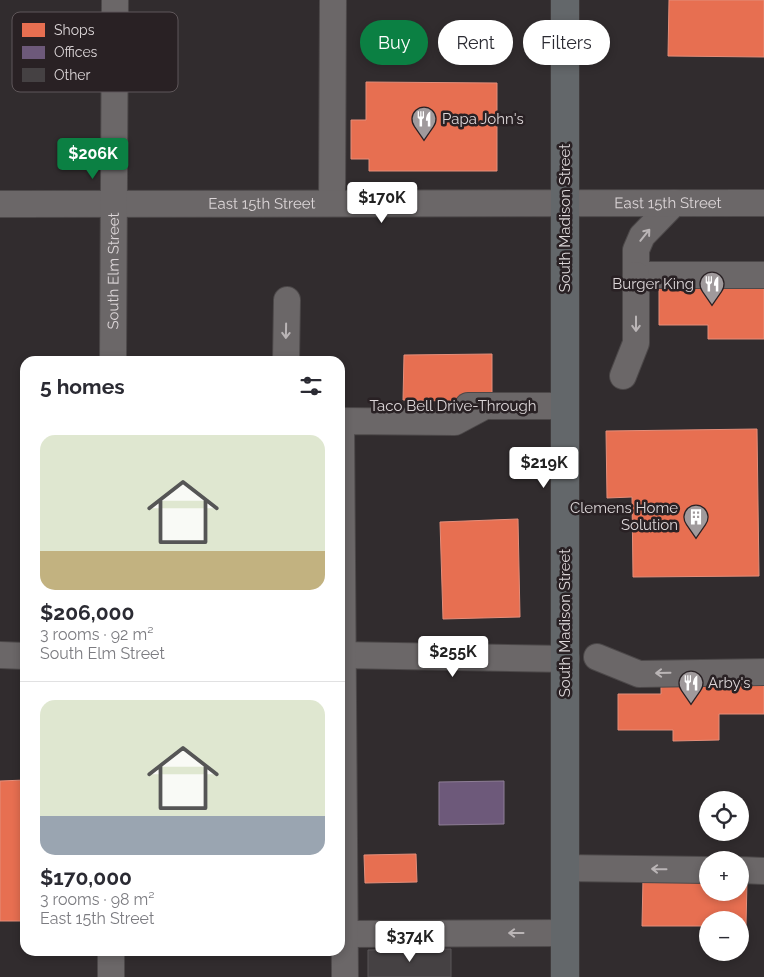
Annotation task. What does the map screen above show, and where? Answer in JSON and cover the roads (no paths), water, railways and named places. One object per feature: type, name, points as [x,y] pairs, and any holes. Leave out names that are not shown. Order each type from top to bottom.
[{"type":"main road","name":"South Madison Street","points":[[564,0],[565,977]]},
{"type":"street","points":[[332,204],[333,0]]},
{"type":"street","name":"South Elm Street","points":[[114,356],[115,92]]},
{"type":"street","name":"East 15th Street","points":[[0,204],[565,202],[764,204]]},
{"type":"street","points":[[623,376],[636,343],[636,250],[642,236],[674,203]]},
{"type":"street","points":[[636,275],[764,275]]},
{"type":"street","points":[[286,356],[287,300]]},
{"type":"street","name":"Taco Bell Drive-Through","points":[[345,414],[485,406],[565,406]]},
{"type":"street","points":[[0,655],[20,656]]},
{"type":"street","points":[[345,655],[566,658]]},
{"type":"street","points":[[596,657],[639,674],[764,672]]},
{"type":"street","points":[[565,868],[699,870]]},
{"type":"street","points":[[749,870],[764,871]]},
{"type":"street","points":[[345,977],[345,934],[565,933]]},
{"type":"street","points":[[111,956],[111,977]]},
{"type":"place","name":"Papa John's","points":[[424,140]]},
{"type":"place","name":"Burger King","points":[[712,305]]},
{"type":"place","name":"Clemens Home Solution","points":[[696,538]]},
{"type":"place","name":"Arby's","points":[[691,704]]}]
